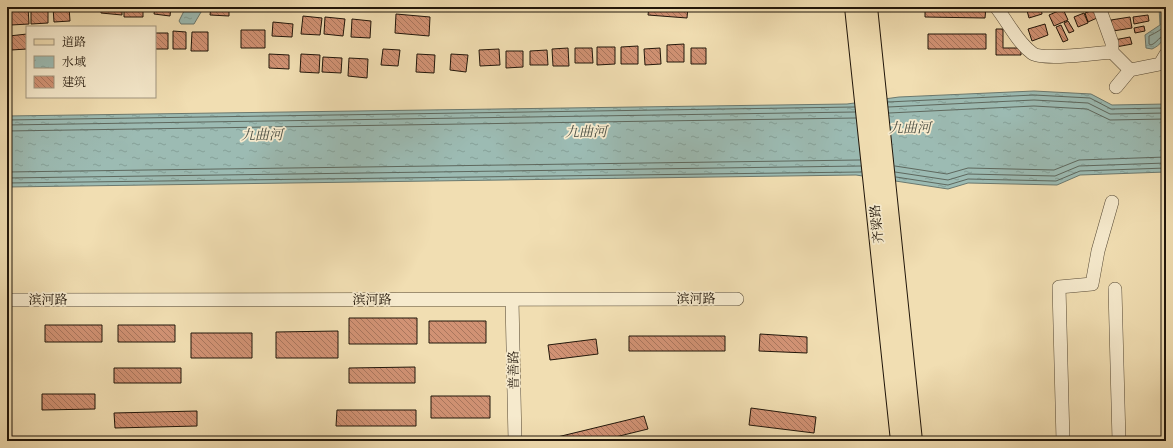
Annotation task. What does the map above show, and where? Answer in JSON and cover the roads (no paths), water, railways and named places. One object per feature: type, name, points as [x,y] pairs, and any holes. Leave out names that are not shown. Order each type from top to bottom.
[{"type":"main road","name":"齐梁路","points":[[853,7],[868,68]]},
{"type":"main road","name":"齐梁路","points":[[869,7],[868,68],[883,209],[914,441]]},
{"type":"main road","name":"齐梁路","points":[[883,209],[899,441]]},
{"type":"street","points":[[996,7],[1024,46],[1034,55],[1050,57],[1112,52]]},
{"type":"street","points":[[1099,7],[1112,43],[1112,52],[1130,70]]},
{"type":"street","points":[[1116,87],[1130,70],[1160,64],[1166,54]]},
{"type":"street","points":[[1063,441],[1059,287],[1092,284],[1098,251],[1112,202]]},
{"type":"street","points":[[1115,289],[1119,441]]},
{"type":"street","name":"滨河路","points":[[7,300],[737,299]]},
{"type":"street","name":"普善路","points":[[512,300],[515,441]]},
{"type":"water","points":[[186,7],[204,7],[194,24],[181,24],[179,21]]},
{"type":"water","points":[[1159,7],[1166,7],[1166,31],[1158,46],[1152,49],[1146,48],[1145,35],[1160,25]]},
{"type":"water","name":"九曲河","points":[[1034,91],[1091,94],[1112,105],[1166,104],[1166,172],[1080,175],[1057,185],[968,183],[948,189],[856,175],[7,187],[7,116],[847,104],[899,97]]}]
